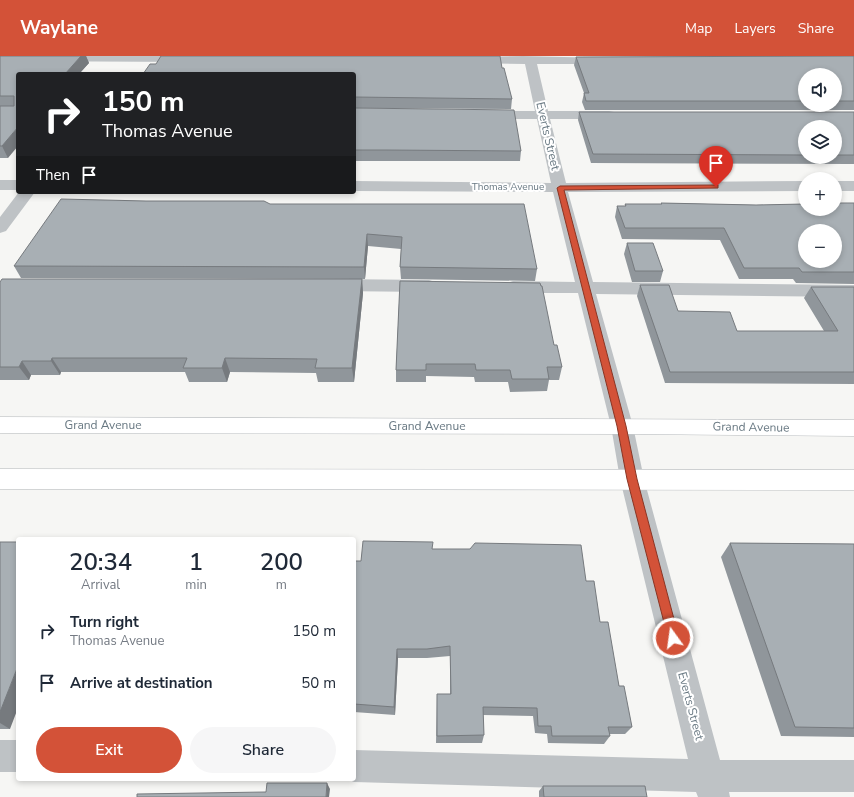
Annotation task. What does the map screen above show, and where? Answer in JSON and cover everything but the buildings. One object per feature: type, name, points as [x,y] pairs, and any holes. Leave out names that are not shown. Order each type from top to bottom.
[{"type":"main road","name":"Grand Avenue","points":[[0,425],[854,428]]},
{"type":"main road","points":[[0,479],[854,480]]},
{"type":"street","points":[[123,71],[133,57]]},
{"type":"street","points":[[0,58],[133,57],[197,59]]},
{"type":"street","points":[[463,60],[530,59],[618,61]]},
{"type":"street","name":"Everts Street","points":[[530,59],[560,188],[622,426],[632,479],[711,786]]},
{"type":"street","points":[[475,114],[620,115]]},
{"type":"street","points":[[0,185],[16,185]]},
{"type":"street","name":"Thomas Avenue","points":[[356,186],[560,188],[798,186]]},
{"type":"street","points":[[842,186],[854,186]]},
{"type":"street","points":[[0,228],[26,194]]},
{"type":"street","points":[[317,285],[445,286]]},
{"type":"street","points":[[493,287],[854,291]]},
{"type":"street","points":[[0,756],[16,756]]},
{"type":"street","points":[[356,766],[711,786],[854,776]]},
{"type":"route","points":[[673,638],[632,479],[622,426],[560,188],[716,187]]}]
